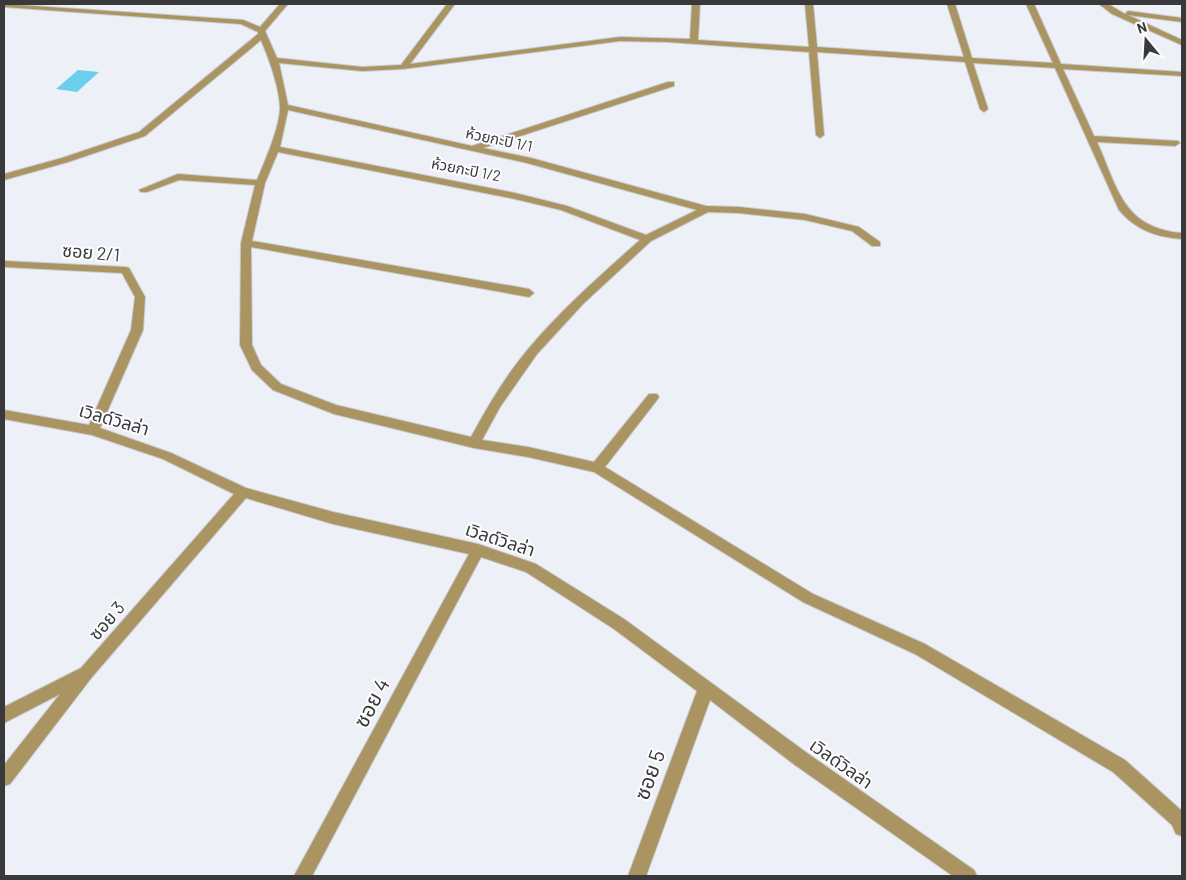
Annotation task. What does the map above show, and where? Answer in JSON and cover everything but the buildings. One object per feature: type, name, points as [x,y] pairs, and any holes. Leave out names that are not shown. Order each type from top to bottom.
[{"type":"street","points":[[4,177],[65,160],[142,134],[262,33],[284,4]]},
{"type":"street","points":[[403,67],[451,4]]},
{"type":"street","points":[[694,42],[696,4]]},
{"type":"street","points":[[809,4],[820,135]]},
{"type":"street","points":[[951,4],[984,109]]},
{"type":"street","points":[[1030,4],[1122,208],[1131,219],[1153,231],[1166,235],[1182,236]]},
{"type":"street","points":[[1103,4],[1115,12],[1182,43]]},
{"type":"street","points":[[4,5],[243,22],[262,33],[274,60],[284,106],[274,149],[260,183],[246,243],[246,345],[256,367],[277,387],[334,409],[474,443],[528,452],[597,468],[808,598],[920,649],[1119,766],[1178,819],[1182,828]]},
{"type":"street","points":[[1115,12],[1182,20]]},
{"type":"street","points":[[274,60],[362,69],[403,67],[620,39],[813,49],[1182,74]]},
{"type":"street","points":[[472,148],[671,84]]},
{"type":"street","name":"ห้วยกะปิ 1/1","points":[[284,106],[528,160],[706,209],[739,210],[805,217],[855,229],[876,244]]},
{"type":"street","points":[[1092,139],[1175,143]]},
{"type":"street","name":"ห้วยกะปิ 1/2","points":[[274,149],[515,196],[564,208],[647,239]]},
{"type":"street","points":[[144,190],[169,179],[183,177],[260,183]]},
{"type":"street","points":[[474,443],[495,404],[533,351],[578,301],[647,239],[706,209]]},
{"type":"street","points":[[246,243],[529,293]]},
{"type":"street","name":"ซอย 2/1","points":[[4,264],[125,270],[140,297],[137,330],[93,430]]},
{"type":"street","points":[[597,468],[653,397]]},
{"type":"street","name":"เวิลด์วิลล่า","points":[[4,415],[93,430],[167,456],[243,492],[333,518],[478,550],[531,568],[619,624],[801,759],[966,875]]},
{"type":"street","name":"ซอย 3","points":[[4,778],[88,672],[243,492]]},
{"type":"street","name":"ซอย 4","points":[[302,876],[478,550]]},
{"type":"street","points":[[4,715],[88,672]]},
{"type":"street","name":"ซอย 5","points":[[637,876],[706,689]]},
{"type":"water","points":[[78,70],[99,72],[77,92],[56,89]]}]
